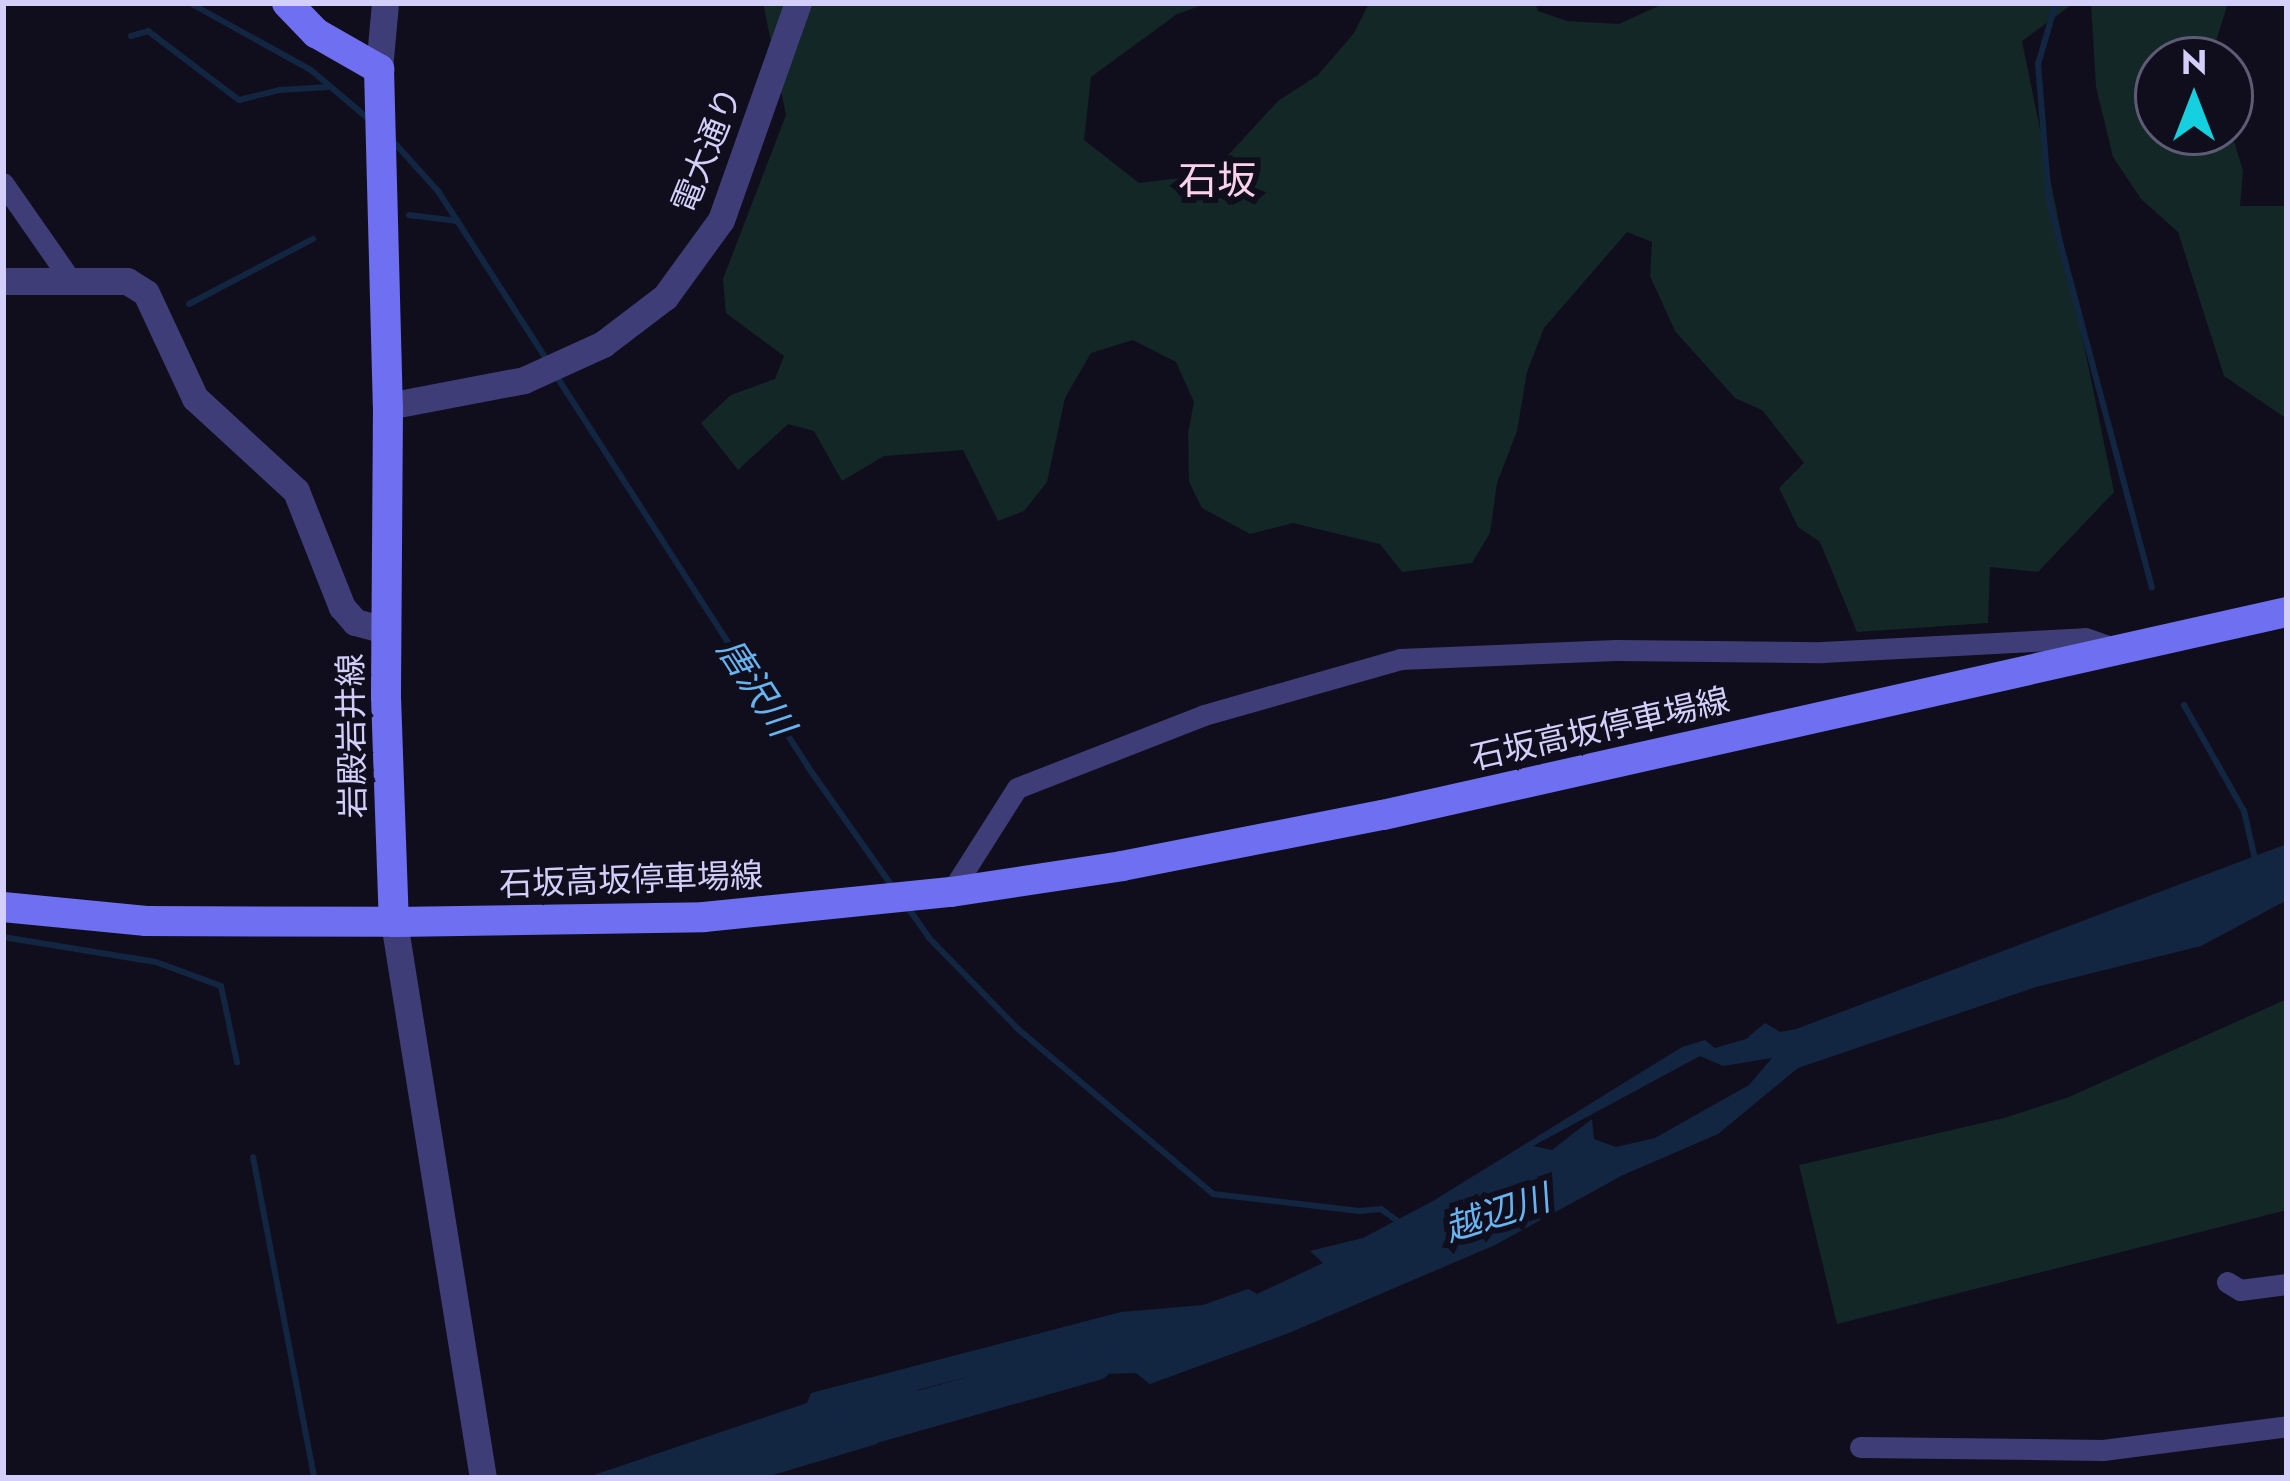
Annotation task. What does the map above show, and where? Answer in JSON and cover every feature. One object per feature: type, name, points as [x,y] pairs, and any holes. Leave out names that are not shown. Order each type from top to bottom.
[{"type":"main road","points":[[287,3],[316,33],[380,81]]},
{"type":"main road","name":"岩殿岩井線","points":[[380,81],[394,922]]},
{"type":"main road","name":"石坂高坂停車場線","points":[[394,922],[704,917],[937,894],[1122,866],[1383,815],[2287,612]]},
{"type":"main road","points":[[3,907],[146,921],[394,922]]},
{"type":"street","points":[[380,81],[385,3]]},
{"type":"street","name":"電大通り","points":[[388,406],[524,380],[575,359],[665,297],[699,257],[740,180],[799,3]]},
{"type":"street","points":[[3,183],[70,279]]},
{"type":"street","points":[[3,281],[127,281],[146,293],[195,398],[296,491],[342,607],[355,622],[386,630]]},
{"type":"street","points":[[937,894],[1017,788],[1204,715],[1400,659],[1616,650],[1822,652],[2086,638],[2132,649],[2203,620],[2287,598]]},
{"type":"street","points":[[394,922],[483,1478]]},
{"type":"street","points":[[2227,1282],[2240,1290],[2287,1284]]},
{"type":"street","points":[[1860,1448],[1974,1444],[2024,1453],[2103,1450],[2287,1426]]},
{"type":"green space","points":[[763,3],[1209,3],[1177,14],[1091,77],[1084,140],[1139,183],[1188,177],[1221,163],[1278,101],[1318,75],[1354,33],[1369,3],[1535,3],[1538,11],[1567,21],[1619,24],[1665,3],[2074,3],[2022,41],[2114,492],[2038,572],[1990,567],[1988,623],[1857,632],[1820,542],[1798,527],[1779,488],[1804,463],[1762,410],[1735,398],[1675,331],[1650,276],[1652,242],[1627,232],[1544,328],[1527,372],[1517,431],[1497,483],[1490,533],[1472,563],[1402,572],[1380,544],[1293,523],[1250,534],[1202,508],[1189,482],[1188,433],[1194,402],[1176,362],[1133,340],[1091,353],[1065,398],[1047,482],[1024,511],[998,521],[963,450],[884,456],[842,481],[814,431],[788,424],[738,470],[701,423],[731,395],[775,379],[784,356],[726,313],[723,279],[786,115]]},
{"type":"green space","points":[[2091,3],[2228,3],[2218,36],[2134,36],[2134,156],[2238,156],[2243,171],[2240,206],[2287,206],[2287,419],[2224,376],[2178,232],[2141,199],[2113,157],[2096,87]]},
{"type":"green space","points":[[2287,999],[2287,1210],[1837,1324],[1799,1165],[2004,1118],[2069,1097]]},
{"type":"water","points":[[2287,844],[2287,900],[2201,946],[2036,987],[1798,1068],[1718,1134],[1623,1175],[1495,1245],[1289,1333],[1150,1384],[1136,1373],[963,1378],[918,1390],[877,1444],[763,1478],[585,1478],[807,1403],[811,1393],[1121,1312],[1203,1305],[1248,1289],[1257,1294],[1323,1263],[1310,1251],[1363,1238],[1433,1201],[1682,1047],[1705,1040],[1715,1048],[1746,1039],[1765,1023],[1780,1032]],"holes":[[[1700,1056],[1723,1066],[1772,1058],[1749,1085],[1655,1138],[1616,1147],[1594,1139],[1592,1119],[1552,1150],[1533,1146]]]},
{"type":"waterway","name":"唐沢川","points":[[190,3],[311,70],[372,122]]},
{"type":"waterway","points":[[2056,3],[2038,64],[2049,201],[2152,588]]},
{"type":"waterway","points":[[131,36],[148,31],[239,100],[279,90],[329,87]]},
{"type":"waterway","name":"唐沢川","points":[[391,139],[438,191],[548,362]]},
{"type":"waterway","points":[[409,215],[458,221]]},
{"type":"waterway","points":[[189,304],[313,239]]},
{"type":"waterway","name":"唐沢川","points":[[555,374],[808,767],[894,889]]},
{"type":"waterway","points":[[2184,705],[2244,811],[2255,859]]},
{"type":"waterway","name":"唐沢川","points":[[909,909],[929,938],[1018,1029],[1213,1194],[1359,1211],[1381,1209],[1400,1223]]},
{"type":"waterway","points":[[3,937],[156,962],[221,986],[237,1062]]},
{"type":"waterway","points":[[253,1157],[314,1478]]},
{"type":"waterway","name":"越辺川","points":[[849,1430],[1093,1361]]},
{"type":"district","name":"石坂","points":[[1217,181]]}]
